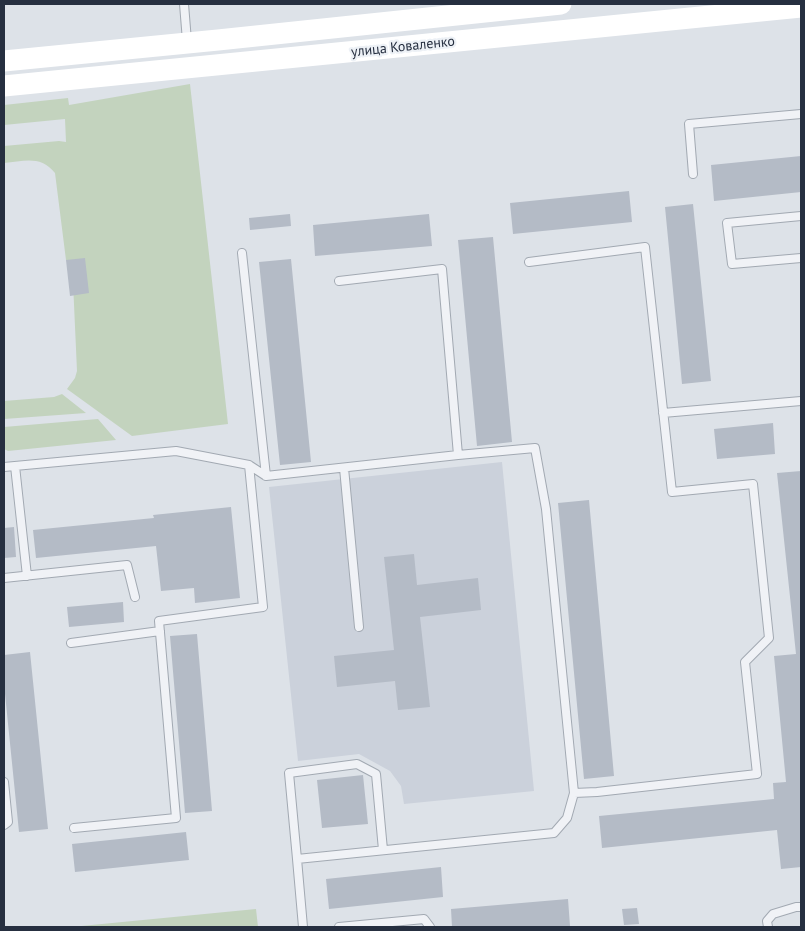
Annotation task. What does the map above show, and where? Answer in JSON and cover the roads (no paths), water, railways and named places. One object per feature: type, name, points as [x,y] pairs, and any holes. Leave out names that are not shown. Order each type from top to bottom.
[{"type":"main road","name":"улица Коваленко","points":[[4,61],[188,43],[453,12],[562,4]]},
{"type":"main road","name":"улица Коваленко","points":[[4,86],[801,7]]},
{"type":"main road","points":[[188,43],[190,68]]},
{"type":"lane","points":[[184,4],[188,43]]},
{"type":"lane","points":[[693,174],[689,124],[801,114]]},
{"type":"lane","points":[[801,216],[728,223],[732,264],[801,258]]},
{"type":"lane","points":[[529,262],[645,247],[672,492],[753,484],[769,638],[745,662],[757,774],[598,792],[574,792]]},
{"type":"lane","points":[[242,253],[266,476]]},
{"type":"lane","points":[[339,282],[442,269],[458,455]]},
{"type":"lane","points":[[663,413],[801,401]]},
{"type":"lane","points":[[4,467],[176,451],[249,465],[266,476],[534,448],[546,509],[574,792],[567,818],[554,833],[297,859]]},
{"type":"lane","points":[[74,828],[176,818],[159,621],[264,607],[249,465]]},
{"type":"lane","points":[[15,466],[27,576]]},
{"type":"lane","points":[[344,468],[359,627]]},
{"type":"lane","points":[[4,578],[127,565],[135,597]]},
{"type":"lane","points":[[71,643],[160,631]]},
{"type":"lane","points":[[303,927],[289,773],[357,764],[376,774],[383,850]]},
{"type":"lane","points":[[4,782],[8,822],[4,825]]},
{"type":"lane","points":[[768,927],[767,920],[774,914],[801,907]]},
{"type":"lane","points":[[339,927],[424,920],[430,927]]}]
